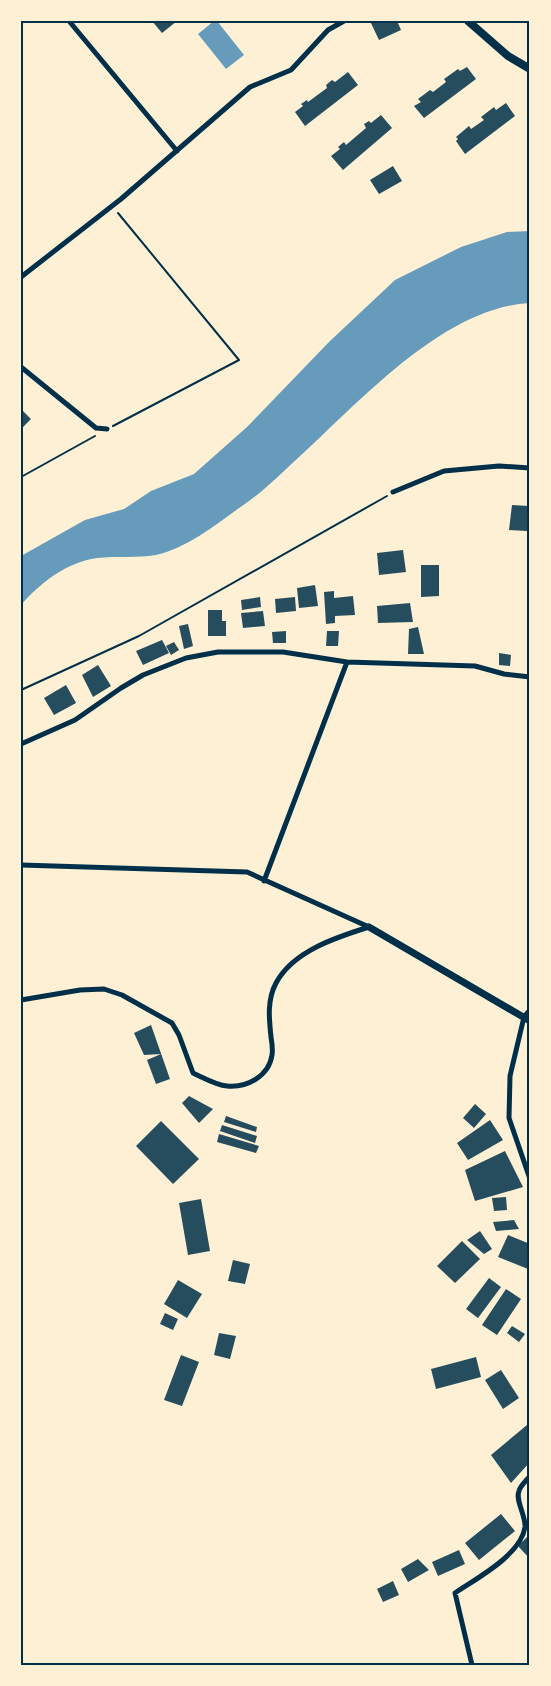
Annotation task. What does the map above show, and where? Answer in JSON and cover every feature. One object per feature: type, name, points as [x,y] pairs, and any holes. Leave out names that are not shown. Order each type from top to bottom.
[{"type":"main road","points":[[468,21],[508,56],[530,69]]},
{"type":"street","points":[[69,21],[177,151]]},
{"type":"street","points":[[21,277],[112,206],[250,87],[291,70],[328,30],[344,21]]},
{"type":"street","points":[[21,366],[96,428],[107,429]]},
{"type":"street","points":[[393,492],[444,471],[499,466],[530,468]]},
{"type":"street","points":[[21,744],[75,720],[121,687],[143,675],[186,658],[218,652],[283,652],[347,662],[476,666],[504,674],[530,677]]},
{"type":"street","points":[[264,881],[347,662]]},
{"type":"street","points":[[21,865],[247,872],[369,927],[527,1019]]},
{"type":"street","points":[[21,1000],[88,989],[104,989],[122,995],[172,1023],[179,1035],[193,1073],[206,1080],[227,1086],[245,1085],[258,1079],[269,1067],[273,1054],[269,1002],[276,983],[286,968],[309,952],[369,927]]},
{"type":"street","points":[[530,1010],[510,1076],[509,1118],[530,1179]]},
{"type":"street","points":[[472,1665],[455,1593],[507,1556],[517,1546],[525,1529],[518,1497],[519,1491],[530,1476]]},
{"type":"path","points":[[21,477],[239,360],[112,206]]},
{"type":"path","points":[[21,690],[139,636],[393,492]]},
{"type":"water","points":[[217,21],[244,55],[226,69],[198,34]]},
{"type":"water","points":[[530,231],[530,303],[496,309],[462,323],[429,343],[397,367],[258,494],[193,539],[156,555],[97,558],[75,564],[45,582],[21,605],[21,556],[85,520],[124,509],[151,491],[194,474],[247,427],[329,342],[395,280],[461,247],[507,232]]},
{"type":"building","points":[[152,21],[177,21],[162,33]]},
{"type":"building","points":[[370,21],[397,21],[401,30],[379,40]]},
{"type":"building","points":[[467,67],[476,79],[424,118],[414,106],[421,102],[418,99],[430,90],[433,92],[446,82],[444,79],[458,69],[460,71]]},
{"type":"building","points":[[348,72],[358,85],[305,126],[295,112],[303,106],[301,104],[307,100],[308,102],[327,88],[326,85],[332,80],[335,82]]},
{"type":"building","points":[[506,103],[515,116],[465,154],[456,141],[458,139],[456,137],[469,126],[471,129],[484,120],[481,117],[494,107],[496,110]]},
{"type":"building","points":[[381,115],[392,128],[343,170],[331,156],[340,149],[338,147],[344,142],[346,145],[366,128],[364,124],[369,121],[371,123]]},
{"type":"building","points":[[393,166],[402,181],[379,194],[370,180]]},
{"type":"building","points":[[21,409],[31,419],[21,429]]},
{"type":"building","points":[[512,505],[529,506],[527,531],[509,530]]},
{"type":"building","points":[[403,550],[406,572],[379,575],[377,553]]},
{"type":"building","points":[[421,565],[439,565],[439,596],[421,597]]},
{"type":"building","points":[[315,585],[318,606],[299,608],[297,588]]},
{"type":"building","points":[[334,591],[334,598],[353,596],[355,615],[335,616],[335,623],[326,624],[324,592]]},
{"type":"building","points":[[260,597],[261,607],[242,610],[241,600]]},
{"type":"building","points":[[295,597],[296,611],[276,613],[275,599]]},
{"type":"building","points":[[410,603],[413,622],[378,623],[377,606]]},
{"type":"building","points":[[208,610],[222,610],[222,621],[226,621],[226,636],[208,636]]},
{"type":"building","points":[[263,611],[265,626],[243,628],[241,613]]},
{"type":"building","points":[[188,624],[193,646],[184,649],[179,626]]},
{"type":"building","points":[[418,627],[424,654],[408,654],[409,629]]},
{"type":"building","points":[[286,631],[286,643],[273,643],[272,632]]},
{"type":"building","points":[[327,631],[339,631],[338,646],[326,646]]},
{"type":"building","points":[[162,640],[169,653],[143,665],[136,651]]},
{"type":"building","points":[[174,642],[179,650],[171,655],[166,646]]},
{"type":"building","points":[[499,653],[511,655],[510,666],[499,665]]},
{"type":"building","points":[[98,665],[111,686],[93,697],[82,675]]},
{"type":"building","points":[[66,685],[76,703],[54,715],[44,698]]},
{"type":"building","points":[[151,1025],[170,1079],[156,1084],[147,1060],[161,1054],[144,1055],[134,1033]]},
{"type":"building","points":[[189,1096],[213,1109],[199,1123],[182,1103]]},
{"type":"building","points":[[475,1104],[486,1114],[474,1128],[463,1118]]},
{"type":"building","points":[[226,1116],[257,1127],[256,1132],[224,1122]]},
{"type":"building","points":[[490,1120],[503,1140],[468,1160],[457,1143]]},
{"type":"building","points":[[161,1121],[199,1159],[173,1184],[136,1146]]},
{"type":"building","points":[[222,1125],[257,1136],[255,1143],[220,1131]]},
{"type":"building","points":[[219,1134],[259,1146],[256,1153],[217,1142]]},
{"type":"building","points":[[505,1151],[523,1187],[475,1201],[465,1170]]},
{"type":"building","points":[[506,1197],[507,1210],[494,1211],[492,1198]]},
{"type":"building","points":[[201,1199],[210,1251],[188,1255],[179,1203]]},
{"type":"building","points":[[514,1220],[519,1229],[496,1231],[493,1222]]},
{"type":"building","points":[[480,1231],[492,1249],[484,1254],[467,1240]]},
{"type":"building","points":[[508,1235],[530,1244],[528,1269],[498,1257]]},
{"type":"building","points":[[462,1241],[480,1259],[455,1283],[437,1266]]},
{"type":"building","points":[[233,1260],[250,1264],[245,1284],[228,1281]]},
{"type":"building","points":[[489,1278],[501,1287],[478,1318],[466,1309]]},
{"type":"building","points":[[178,1280],[202,1294],[187,1318],[164,1304]]},
{"type":"building","points":[[506,1289],[521,1299],[497,1335],[482,1325]]},
{"type":"building","points":[[165,1313],[178,1319],[173,1330],[160,1324]]},
{"type":"building","points":[[512,1326],[525,1334],[519,1342],[507,1333]]},
{"type":"building","points":[[219,1333],[236,1336],[230,1359],[214,1355]]},
{"type":"building","points":[[181,1355],[199,1362],[182,1406],[164,1400]]},
{"type":"building","points":[[476,1357],[481,1377],[436,1389],[431,1369]]},
{"type":"building","points":[[501,1370],[519,1398],[503,1409],[485,1380]]},
{"type":"building","points":[[527,1425],[530,1429],[530,1462],[511,1483],[491,1455]]},
{"type":"building","points":[[501,1514],[515,1531],[479,1560],[465,1543]]},
{"type":"building","points":[[530,1534],[530,1559],[518,1546]]},
{"type":"building","points":[[459,1550],[465,1564],[438,1576],[432,1562]]},
{"type":"building","points":[[418,1559],[429,1570],[408,1582],[401,1569]]},
{"type":"building","points":[[393,1581],[399,1595],[383,1602],[377,1589]]}]
